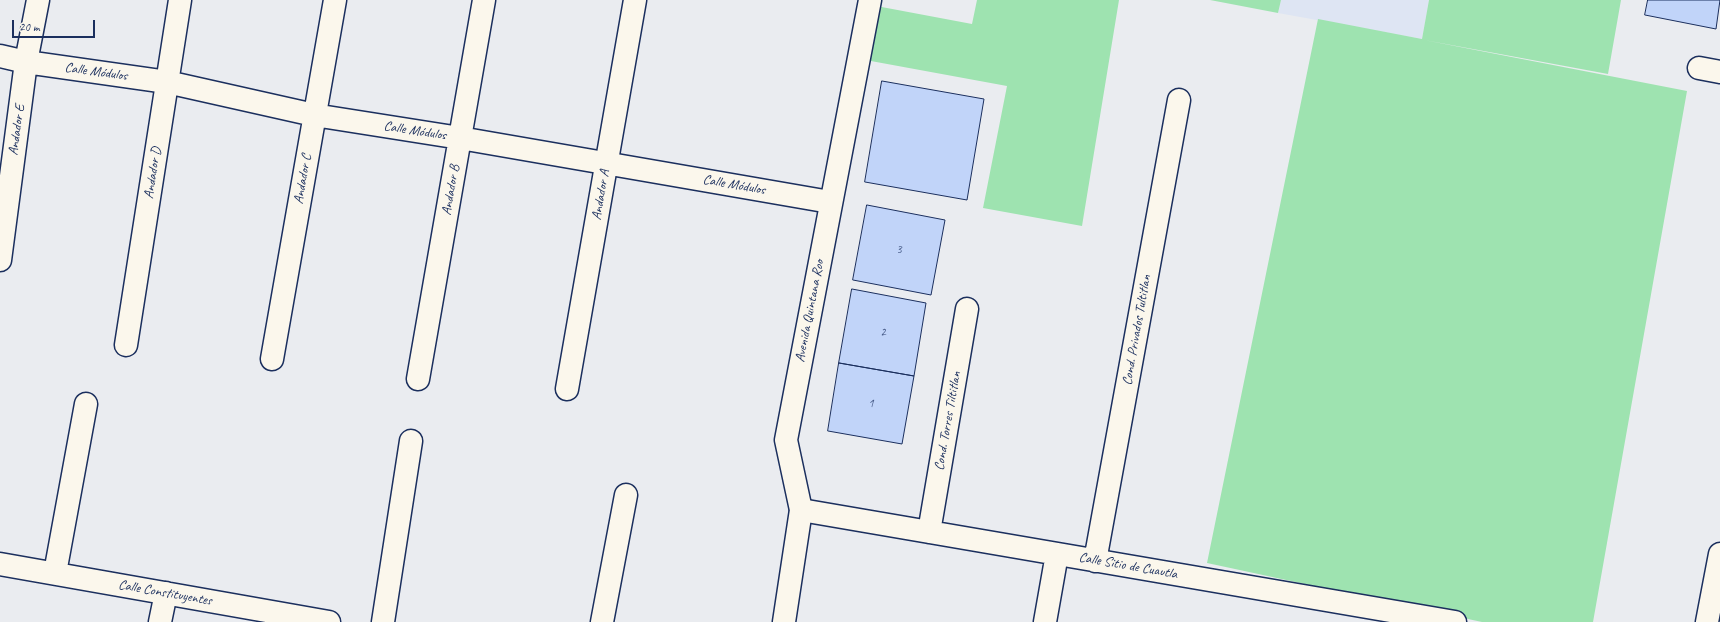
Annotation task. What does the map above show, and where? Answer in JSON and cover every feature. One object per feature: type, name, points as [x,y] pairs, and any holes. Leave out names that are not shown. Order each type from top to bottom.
[{"type":"street","name":"Andador E","points":[[0,260],[26,62],[38,0]]},
{"type":"street","name":"Andador D","points":[[126,345],[180,0]]},
{"type":"street","name":"Andador C","points":[[272,359],[335,0]]},
{"type":"street","name":"Andador B","points":[[418,379],[484,0]]},
{"type":"street","name":"Andador A","points":[[567,389],[635,0]]},
{"type":"street","name":"Avenida Quintana Roo","points":[[784,622],[801,510],[786,440],[830,202],[870,0]]},
{"type":"street","name":"Calle Módulos","points":[[0,56],[26,62],[167,82],[314,115],[460,138],[830,202]]},
{"type":"street","points":[[1699,68],[1720,72]]},
{"type":"street","name":"Cond. Privados Tultitlan","points":[[1095,561],[1179,100]]},
{"type":"street","name":"Cond. Torres Tiltitlan","points":[[929,532],[967,309]]},
{"type":"street","points":[[55,573],[86,404]]},
{"type":"street","points":[[383,622],[411,441]]},
{"type":"street","points":[[602,622],[626,495]]},
{"type":"street","name":"Calle Sitio de Cuautla","points":[[801,510],[1455,622]]},
{"type":"street","points":[[1045,622],[1057,554]]},
{"type":"street","points":[[1708,622],[1720,554]]},
{"type":"street","name":"Calle Constituyentes","points":[[0,564],[329,622]]},
{"type":"street","points":[[160,622],[166,593]]},
{"type":"shaded area","points":[[1281,0],[1429,0],[1422,39],[1278,13]]},
{"type":"green space","points":[[977,0],[1119,0],[1082,226],[983,208],[1007,86],[860,59],[871,5],[972,24]]},
{"type":"green space","points":[[1210,0],[1281,0],[1278,13]]},
{"type":"green space","points":[[1429,0],[1621,0],[1608,74],[1424,40],[1687,91],[1593,622],[1482,622],[1207,563],[1318,19],[1422,39]]},
{"type":"building","points":[[1648,0],[1720,0],[1716,29],[1645,15]]},
{"type":"building","points":[[882,81],[984,99],[967,200],[865,182]]},
{"type":"building","points":[[867,205],[945,220],[931,295],[853,280]]},
{"type":"building","points":[[852,289],[926,303],[914,376],[839,363]]},
{"type":"building","points":[[839,363],[914,376],[902,444],[828,431]]}]
